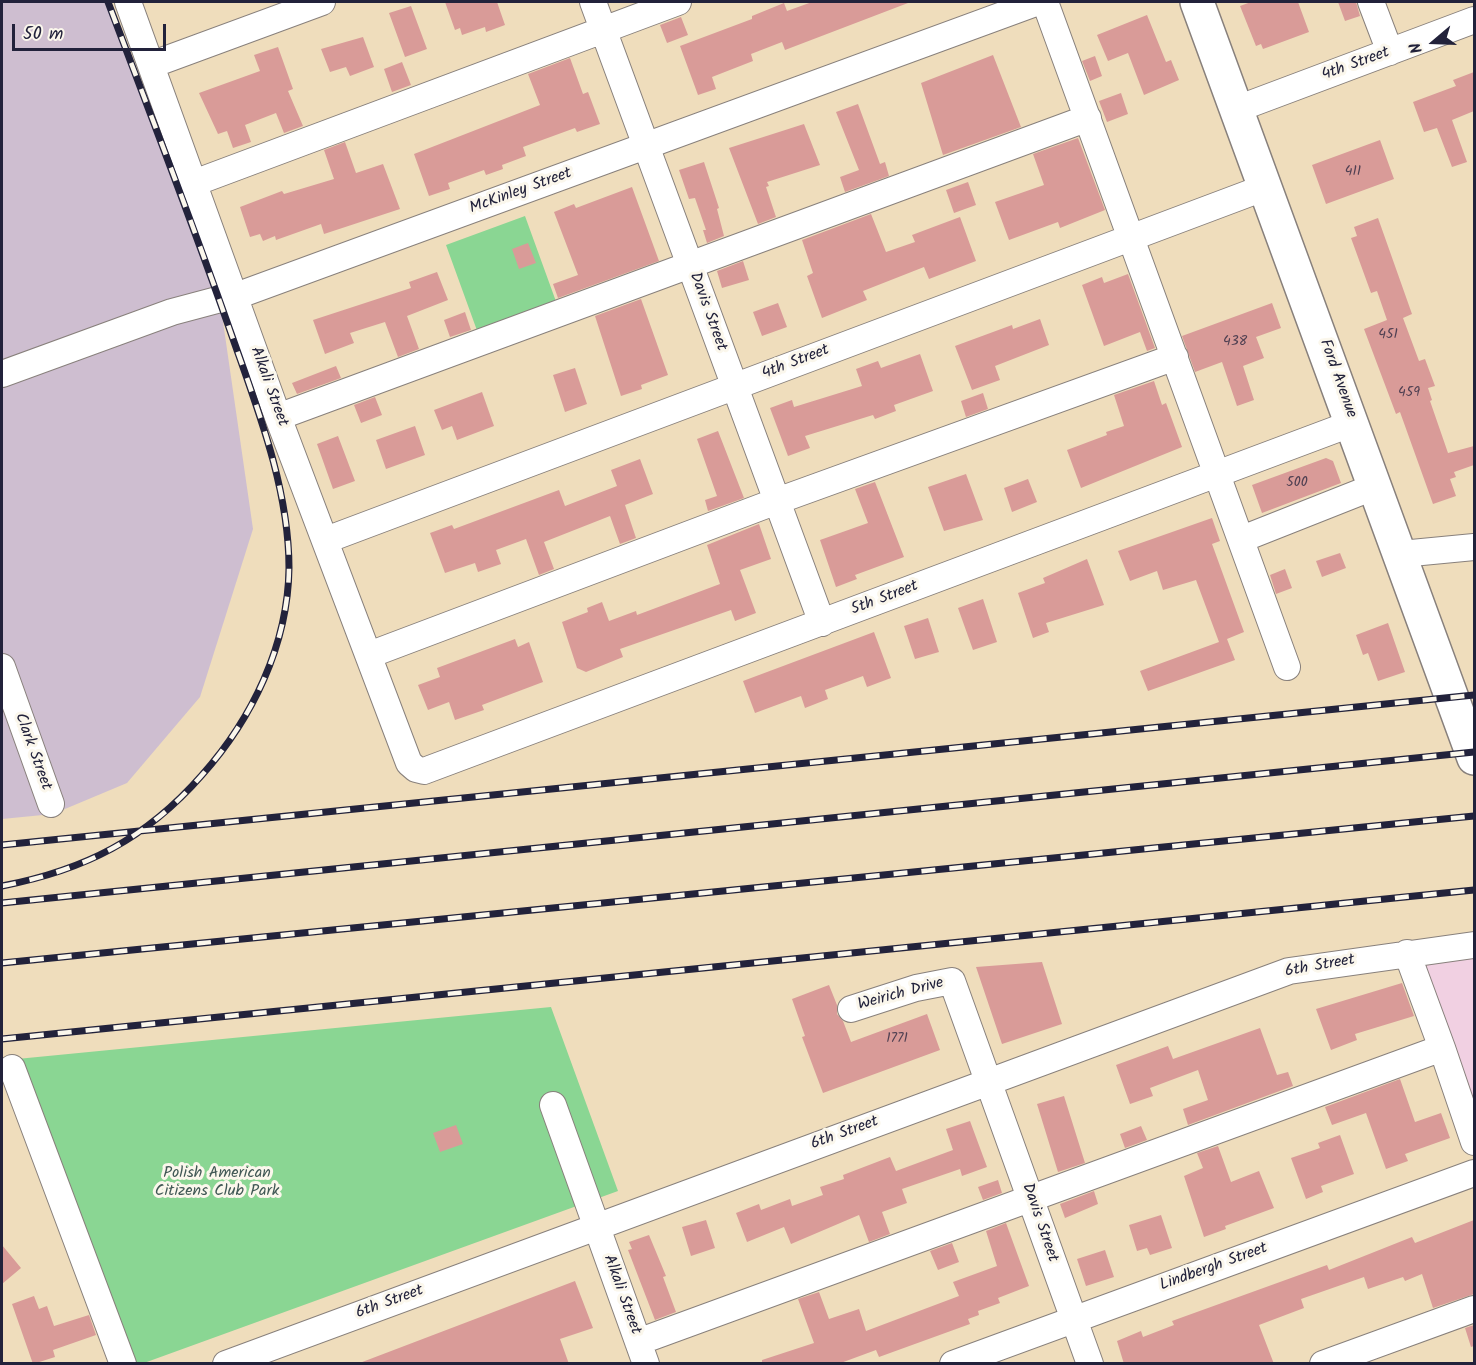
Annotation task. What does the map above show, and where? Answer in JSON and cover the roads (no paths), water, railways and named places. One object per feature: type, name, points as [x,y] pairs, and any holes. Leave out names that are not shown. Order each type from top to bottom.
[{"type":"main road","name":"Ford Avenue","points":[[1197,2],[1474,758]]},
{"type":"street","name":"Alkali Street","points":[[128,2],[278,417],[409,763],[416,769]]},
{"type":"street","points":[[151,64],[322,2]]},
{"type":"street","name":"Davis Street","points":[[593,2],[822,623]]},
{"type":"street","points":[[194,183],[678,2]]},
{"type":"street","name":"McKinley Street","points":[[2,374],[172,312],[235,296],[1038,2]]},
{"type":"street","points":[[1045,2],[1287,667]]},
{"type":"street","points":[[1371,2],[1390,52]]},
{"type":"street","name":"4th Street","points":[[1237,109],[1474,20]]},
{"type":"street","points":[[278,417],[1088,118]]},
{"type":"street","name":"4th Street","points":[[326,540],[1266,187]]},
{"type":"street","points":[[369,656],[777,501],[1175,357]]},
{"type":"street","name":"5th Street","points":[[416,769],[424,771],[1353,423]]},
{"type":"street","points":[[1242,539],[1376,486]]},
{"type":"street","points":[[1401,554],[1474,547]]},
{"type":"street","name":"Clark Street","points":[[2,667],[51,804]]},
{"type":"street","name":"6th Street","points":[[226,1364],[1289,971],[1474,945]]},
{"type":"street","points":[[1407,953],[1474,1142]]},
{"type":"street","name":"Weirich Drive","points":[[851,1009],[916,988],[952,981],[988,1082]]},
{"type":"street","points":[[642,1353],[1031,1199],[1442,1048]]},
{"type":"street","points":[[12,1068],[123,1364]]},
{"type":"street","name":"Davis Street","points":[[988,1082],[1090,1364]]},
{"type":"street","name":"Alkali Street","points":[[553,1105],[642,1353]]},
{"type":"street","name":"Lindbergh Street","points":[[953,1364],[1474,1173]]},
{"type":"street","points":[[1323,1364],[1474,1309]]},
{"type":"railway","points":[[2,886],[60,871],[87,861],[136,834],[181,797],[220,753],[237,730],[251,705],[274,653],[287,597],[288,538],[278,479],[270,450],[252,392],[202,252],[108,2]]},
{"type":"railway","points":[[2,845],[1474,695]]},
{"type":"railway","points":[[2,903],[1474,752]]},
{"type":"railway","points":[[2,963],[1474,816]]},
{"type":"railway","points":[[2,1039],[1474,890]]},
{"type":"park label","name":"Polish American Citizens Club Park","points":[[217,1183]]}]
